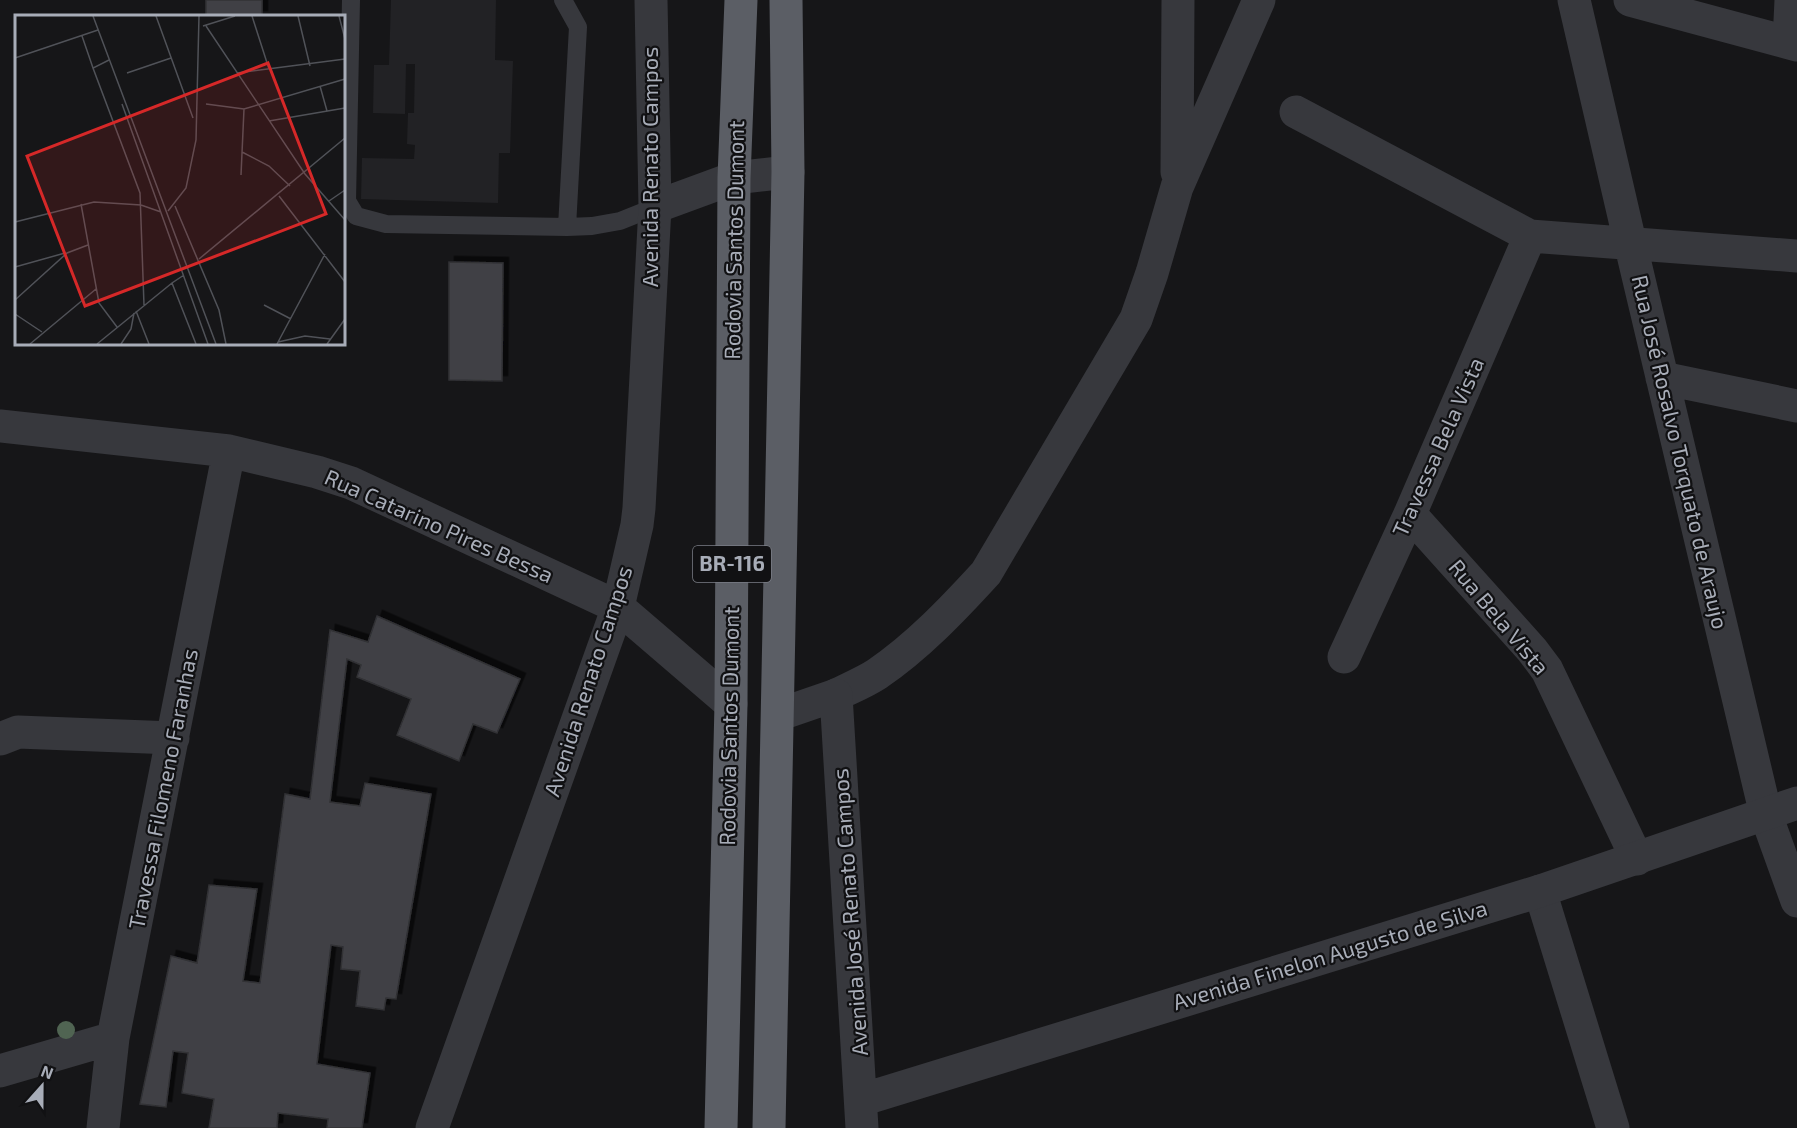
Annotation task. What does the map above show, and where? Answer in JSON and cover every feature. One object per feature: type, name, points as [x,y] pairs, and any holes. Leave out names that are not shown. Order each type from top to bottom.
[{"type":"highway","name":"Rodovia Santos Dumont","points":[[721,1128],[731,704],[735,118],[741,0]]},
{"type":"highway","name":"BR-116","points":[[769,1128],[788,172],[786,0]]},
{"type":"street","name":"Avenida Renato Campos","points":[[432,1128],[618,607],[637,525],[655,207],[651,0]]},
{"type":"street","points":[[1177,187],[1179,0]]},
{"type":"street","points":[[778,715],[836,695],[877,674],[953,609],[986,573],[1136,319],[1177,187],[1259,0]]},
{"type":"street","name":"Rua José Rosalvo Torquato de Araujo","points":[[1574,0],[1766,815],[1797,901]]},
{"type":"street","points":[[1630,0],[1793,44],[1791,0]]},
{"type":"street","points":[[1296,112],[1530,236],[1797,256]]},
{"type":"street","points":[[655,207],[734,178],[788,172]]},
{"type":"street","name":"Travessa Bela Vista","points":[[1344,657],[1410,514],[1530,236]]},
{"type":"street","points":[[1662,378],[1797,406]]},
{"type":"street","name":"Rua Catarino Pires Bessa","points":[[0,426],[229,451],[351,483],[618,607],[731,704]]},
{"type":"street","name":"Travessa Filomeno Faranhas","points":[[103,1128],[113,1038],[229,451]]},
{"type":"street","name":"Rua Bela Vista","points":[[1410,514],[1532,650],[1547,670],[1637,859]]},
{"type":"street","name":"Avenida José Renato Campos","points":[[836,695],[862,1114]]},
{"type":"street","points":[[6,734],[173,738]]},
{"type":"street","name":"Avenida Finelon Augusto de Silva","points":[[862,1114],[1637,859],[1797,803]]},
{"type":"street","points":[[1540,891],[1613,1128]]},
{"type":"street","points":[[0,1071],[113,1038]]},
{"type":"lane","points":[[351,0],[347,201],[356,216],[386,224],[567,227],[592,226],[620,221],[655,207]]},
{"type":"lane","points":[[563,0],[578,27],[567,227]]},
{"type":"shaded area","points":[[391,0],[496,0],[495,60],[513,61],[510,153],[499,153],[498,203],[361,199],[362,158],[414,159],[415,145],[407,144],[408,113],[414,113],[415,64],[406,64],[405,114],[373,113],[374,65],[389,65]]},
{"type":"building","points":[[206,0],[262,0],[262,15],[206,15]]},
{"type":"building","points":[[449,262],[503,263],[502,381],[449,380]]},
{"type":"building","points":[[377,616],[520,679],[497,733],[473,724],[459,761],[397,735],[411,699],[357,677],[361,665],[347,659],[330,802],[360,806],[365,783],[431,794],[396,999],[386,998],[384,1010],[356,1006],[360,971],[341,969],[343,947],[331,945],[317,1064],[370,1073],[362,1128],[327,1128],[328,1119],[278,1113],[277,1128],[209,1128],[214,1099],[182,1093],[188,1053],[173,1051],[166,1107],[140,1104],[171,956],[197,963],[209,885],[257,889],[243,981],[260,983],[285,794],[310,799],[330,630],[368,642]]}]
